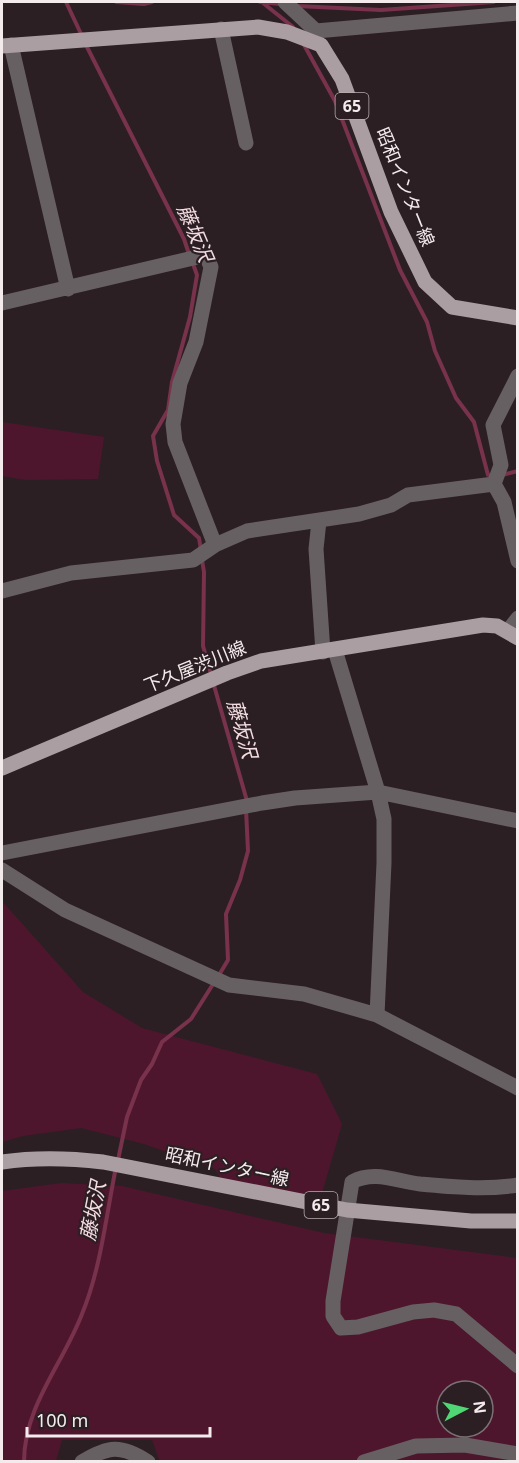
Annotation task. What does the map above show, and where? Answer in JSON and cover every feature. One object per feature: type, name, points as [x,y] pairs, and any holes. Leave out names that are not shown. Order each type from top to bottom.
[{"type":"main road","name":"昭和インター線","points":[[7,45],[258,27],[314,36],[342,79],[391,212],[425,282],[452,307],[518,318]]},
{"type":"main road","name":"下久屋渋川線","points":[[2,768],[227,673],[261,661],[469,627],[497,626],[513,635]]},
{"type":"main road","name":"昭和インター線","points":[[2,1162],[57,1158],[103,1162],[347,1210],[471,1221],[518,1221]]},
{"type":"street","points":[[285,2],[314,36],[518,13]]},
{"type":"street","points":[[221,29],[246,143]]},
{"type":"street","points":[[7,45],[68,289]]},
{"type":"street","points":[[2,303],[206,255],[211,267],[196,342],[180,382],[173,424],[175,442],[215,545]]},
{"type":"street","points":[[518,376],[493,425],[501,465],[494,484],[504,502],[518,561]]},
{"type":"street","points":[[2,591],[71,573],[193,560],[215,545],[247,531],[359,514],[391,505],[408,495],[494,484]]},
{"type":"street","points":[[320,521],[316,549],[329,651],[378,792],[384,819],[377,1015]]},
{"type":"street","points":[[513,635],[518,618]]},
{"type":"street","points":[[2,853],[296,798],[378,792],[499,819],[518,821]]},
{"type":"street","points":[[2,870],[65,910],[229,985],[304,994],[377,1015],[515,1085]]},
{"type":"street","points":[[518,1185],[481,1188],[418,1184],[374,1175],[352,1182],[333,1301],[333,1316],[341,1328],[358,1327],[413,1312],[434,1310],[456,1314],[518,1366]]},
{"type":"street","points":[[364,1461],[416,1446],[465,1445],[518,1454]]},
{"type":"street","points":[[82,1461],[99,1451],[117,1448],[148,1461]]},
{"type":"shaded area","points":[[2,422],[104,437],[98,479],[26,480],[2,476]]},
{"type":"shaded area","points":[[2,901],[83,992],[142,1028],[317,1074],[342,1124],[320,1200],[225,1187],[215,1169],[144,1144],[81,1128],[23,1136],[2,1142]]},
{"type":"shaded area","points":[[61,1183],[122,1186],[324,1233],[517,1258],[517,1461],[160,1462],[152,1440],[62,1440],[56,1461],[2,1462],[2,1191]]},
{"type":"waterway","name":"藤坂沢","points":[[66,2],[82,36]]},
{"type":"waterway","points":[[116,2],[144,4],[152,2]]},
{"type":"waterway","points":[[260,2],[281,4]]},
{"type":"waterway","points":[[297,6],[381,10],[494,2]]},
{"type":"waterway","points":[[263,3],[293,27]]},
{"type":"waterway","name":"藤坂沢","points":[[85,43],[184,239],[189,254]]},
{"type":"waterway","points":[[303,43],[335,101],[400,270],[427,322],[435,351],[456,398],[474,422],[488,475],[492,475]]},
{"type":"waterway","name":"藤坂沢","points":[[192,261],[197,275],[190,317],[172,382],[168,410],[153,436],[157,461],[174,515],[199,538],[201,550]]},
{"type":"waterway","points":[[502,475],[518,471]]},
{"type":"waterway","name":"藤坂沢","points":[[202,560],[204,572],[203,646],[211,674]]},
{"type":"waterway","name":"藤坂沢","points":[[213,682],[247,801]]},
{"type":"waterway","name":"藤坂沢","points":[[219,975],[228,960],[226,914],[240,880],[248,851],[246,809]]},
{"type":"waterway","name":"藤坂沢","points":[[118,1160],[127,1117],[141,1080],[152,1064],[162,1042],[191,1019],[215,981]]},
{"type":"waterway","name":"藤坂沢","points":[[24,1462],[30,1422],[37,1404],[74,1332],[89,1296],[116,1167]]}]
